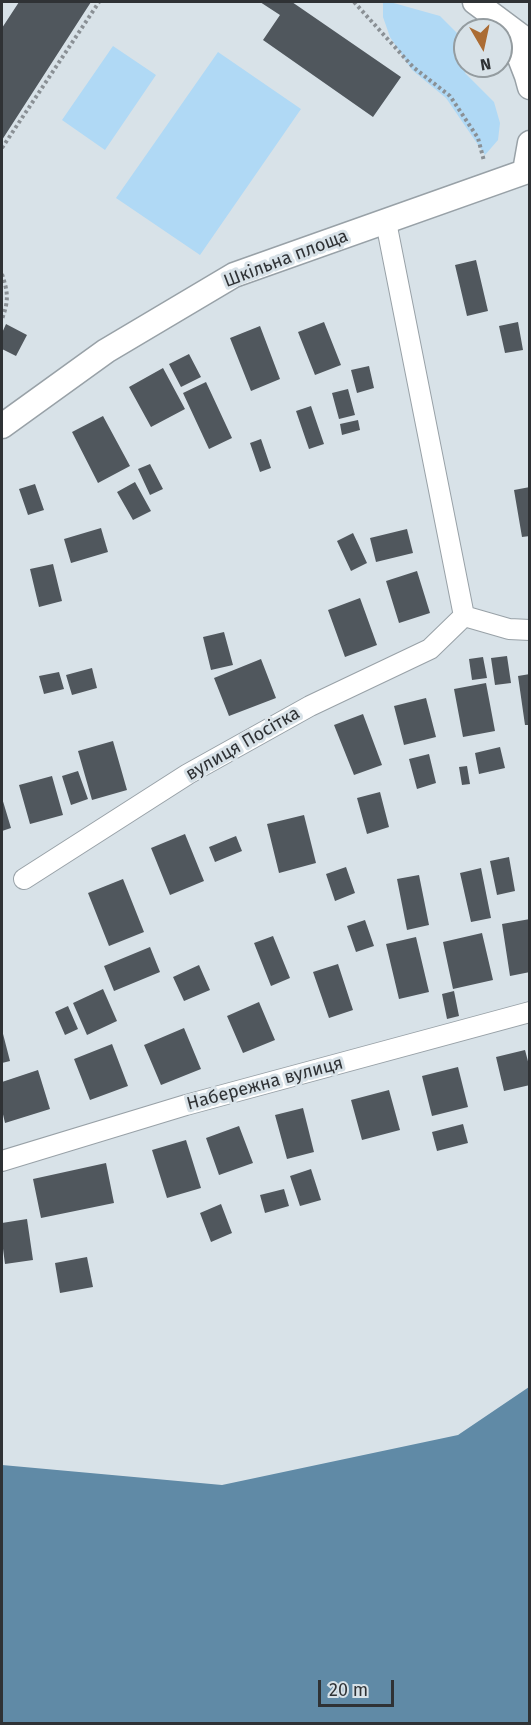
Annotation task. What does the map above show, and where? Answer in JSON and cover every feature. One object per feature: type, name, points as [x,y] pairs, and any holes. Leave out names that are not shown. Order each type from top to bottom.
[{"type":"street","points":[[475,2],[496,18]]},
{"type":"street","points":[[513,30],[530,43]]},
{"type":"street","points":[[513,41],[530,87]]},
{"type":"street","points":[[527,170],[530,143]]},
{"type":"street","name":"Шкільна площа","points":[[2,426],[106,351],[234,275],[527,170]]},
{"type":"street","points":[[386,222],[464,616],[509,629],[530,630]]},
{"type":"street","name":"вулиця Посітка","points":[[24,879],[188,774],[310,706],[430,649],[464,616]]},
{"type":"street","name":"Набережна вулиця","points":[[2,1161],[186,1105],[530,1012]]},
{"type":"path","points":[[2,148],[99,2]]},
{"type":"path","points":[[354,2],[412,67],[450,96],[478,138],[490,184]]},
{"type":"path","points":[[2,274],[7,288],[7,305],[2,319]]},
{"type":"shaded area","points":[[383,2],[390,2],[440,16],[453,29],[453,78],[470,78],[494,102],[500,123],[498,140],[485,155],[446,98],[412,70],[390,37],[383,17]]},
{"type":"shaded area","points":[[113,46],[156,75],[105,150],[62,120]]},
{"type":"shaded area","points":[[218,52],[301,109],[200,255],[116,198]]},
{"type":"shaded area","points":[[529,1387],[529,1723],[2,1723],[2,1465],[222,1485],[458,1435]]},
{"type":"building","points":[[19,2],[91,2],[2,140],[2,28]]},
{"type":"building","points":[[260,2],[292,2],[401,77],[373,117],[263,40],[280,15]]},
{"type":"building","points":[[476,260],[488,311],[467,316],[455,265]]},
{"type":"building","points":[[324,322],[341,365],[315,375],[298,332]]},
{"type":"building","points":[[518,322],[523,350],[505,353],[499,326]]},
{"type":"building","points":[[6,324],[27,335],[16,356],[2,349],[2,333]]},
{"type":"building","points":[[260,326],[280,379],[251,391],[230,338]]},
{"type":"building","points":[[189,354],[201,377],[181,387],[169,364]]},
{"type":"building","points":[[369,366],[374,388],[357,393],[351,370]]},
{"type":"building","points":[[163,368],[185,409],[151,427],[129,387]]},
{"type":"building","points":[[206,382],[232,438],[209,449],[183,393]]},
{"type":"building","points":[[348,389],[355,415],[339,419],[332,393]]},
{"type":"building","points":[[311,406],[324,444],[309,449],[296,411]]},
{"type":"building","points":[[103,416],[130,466],[98,483],[72,432]]},
{"type":"building","points":[[358,420],[360,430],[342,435],[340,424]]},
{"type":"building","points":[[261,439],[271,468],[260,472],[250,443]]},
{"type":"building","points":[[150,464],[163,489],[150,495],[138,469]]},
{"type":"building","points":[[135,482],[151,511],[133,520],[117,492]]},
{"type":"building","points":[[35,484],[44,510],[28,515],[19,489]]},
{"type":"building","points":[[530,487],[530,536],[522,537],[514,490]]},
{"type":"building","points":[[101,528],[108,552],[71,563],[64,539]]},
{"type":"building","points":[[407,529],[413,553],[376,562],[370,538]]},
{"type":"building","points":[[353,533],[367,563],[351,571],[337,541]]},
{"type":"building","points":[[53,564],[62,601],[39,607],[30,569]]},
{"type":"building","points":[[417,571],[430,613],[399,623],[386,581]]},
{"type":"building","points":[[360,598],[377,645],[345,657],[328,610]]},
{"type":"building","points":[[224,632],[233,665],[211,670],[203,637]]},
{"type":"building","points":[[507,656],[511,683],[495,685],[491,658]]},
{"type":"building","points":[[483,657],[487,678],[472,680],[469,659]]},
{"type":"building","points":[[261,659],[276,698],[229,716],[214,678]]},
{"type":"building","points":[[92,668],[97,688],[72,695],[66,675]]},
{"type":"building","points":[[59,672],[64,689],[44,694],[39,676]]},
{"type":"building","points":[[530,674],[530,725],[525,725],[518,676]]},
{"type":"building","points":[[486,683],[495,731],[463,737],[454,689]]},
{"type":"building","points":[[426,698],[436,737],[404,745],[394,706]]},
{"type":"building","points":[[363,714],[382,765],[354,775],[334,725]]},
{"type":"building","points":[[113,741],[127,790],[92,800],[78,751]]},
{"type":"building","points":[[500,747],[505,768],[479,774],[475,753]]},
{"type":"building","points":[[429,754],[436,783],[417,789],[409,759]]},
{"type":"building","points":[[467,766],[470,784],[462,785],[459,767]]},
{"type":"building","points":[[78,771],[88,799],[71,805],[62,776]]},
{"type":"building","points":[[52,776],[63,815],[30,824],[19,785]]},
{"type":"building","points":[[380,792],[389,827],[367,834],[357,798]]},
{"type":"building","points":[[2,798],[11,828],[2,831]]},
{"type":"building","points":[[304,815],[316,863],[279,873],[267,824]]},
{"type":"building","points":[[185,834],[204,881],[170,895],[151,848]]},
{"type":"building","points":[[236,836],[242,851],[215,862],[209,847]]},
{"type":"building","points":[[509,857],[515,891],[497,895],[490,861]]},
{"type":"building","points":[[346,867],[355,893],[335,901],[326,874]]},
{"type":"building","points":[[481,868],[491,918],[471,922],[460,873]]},
{"type":"building","points":[[419,875],[429,925],[407,930],[397,879]]},
{"type":"building","points":[[123,879],[144,932],[109,946],[88,893]]},
{"type":"building","points":[[530,919],[530,972],[510,976],[502,924]]},
{"type":"building","points":[[365,920],[374,946],[356,952],[347,926]]},
{"type":"building","points":[[482,933],[493,980],[453,989],[443,942]]},
{"type":"building","points":[[273,936],[290,978],[271,986],[254,943]]},
{"type":"building","points":[[416,937],[429,992],[399,999],[386,944]]},
{"type":"building","points":[[150,947],[160,972],[114,991],[104,966]]},
{"type":"building","points":[[338,964],[353,1010],[329,1018],[313,972]]},
{"type":"building","points":[[199,965],[210,990],[184,1001],[173,977]]},
{"type":"building","points":[[103,989],[117,1021],[87,1035],[73,1003]]},
{"type":"building","points":[[454,991],[459,1016],[447,1019],[442,994]]},
{"type":"building","points":[[259,1002],[275,1040],[243,1053],[227,1016]]},
{"type":"building","points":[[68,1006],[78,1029],[65,1035],[55,1012]]},
{"type":"building","points":[[184,1028],[201,1069],[161,1085],[144,1045]]},
{"type":"building","points":[[2,1030],[10,1061],[2,1063]]},
{"type":"building","points":[[112,1044],[128,1086],[90,1100],[74,1059]]},
{"type":"building","points":[[525,1050],[530,1069],[530,1085],[504,1091],[496,1057]]},
{"type":"building","points":[[458,1067],[468,1107],[432,1116],[422,1076]]},
{"type":"building","points":[[38,1070],[50,1109],[5,1123],[2,1110],[2,1082]]},
{"type":"building","points":[[389,1090],[400,1130],[362,1140],[351,1100]]},
{"type":"building","points":[[303,1108],[314,1152],[287,1159],[275,1115]]},
{"type":"building","points":[[463,1124],[468,1143],[437,1151],[432,1132]]},
{"type":"building","points":[[239,1126],[253,1163],[219,1175],[206,1138]]},
{"type":"building","points":[[186,1140],[201,1188],[167,1198],[152,1150]]},
{"type":"building","points":[[106,1163],[114,1203],[41,1218],[33,1179]]},
{"type":"building","points":[[311,1169],[321,1200],[300,1206],[290,1176]]},
{"type":"building","points":[[284,1189],[289,1206],[265,1213],[260,1195]]},
{"type":"building","points":[[221,1204],[232,1233],[211,1242],[200,1213]]},
{"type":"building","points":[[27,1219],[33,1260],[5,1264],[2,1223]]},
{"type":"building","points":[[87,1257],[93,1287],[60,1293],[55,1263]]}]
